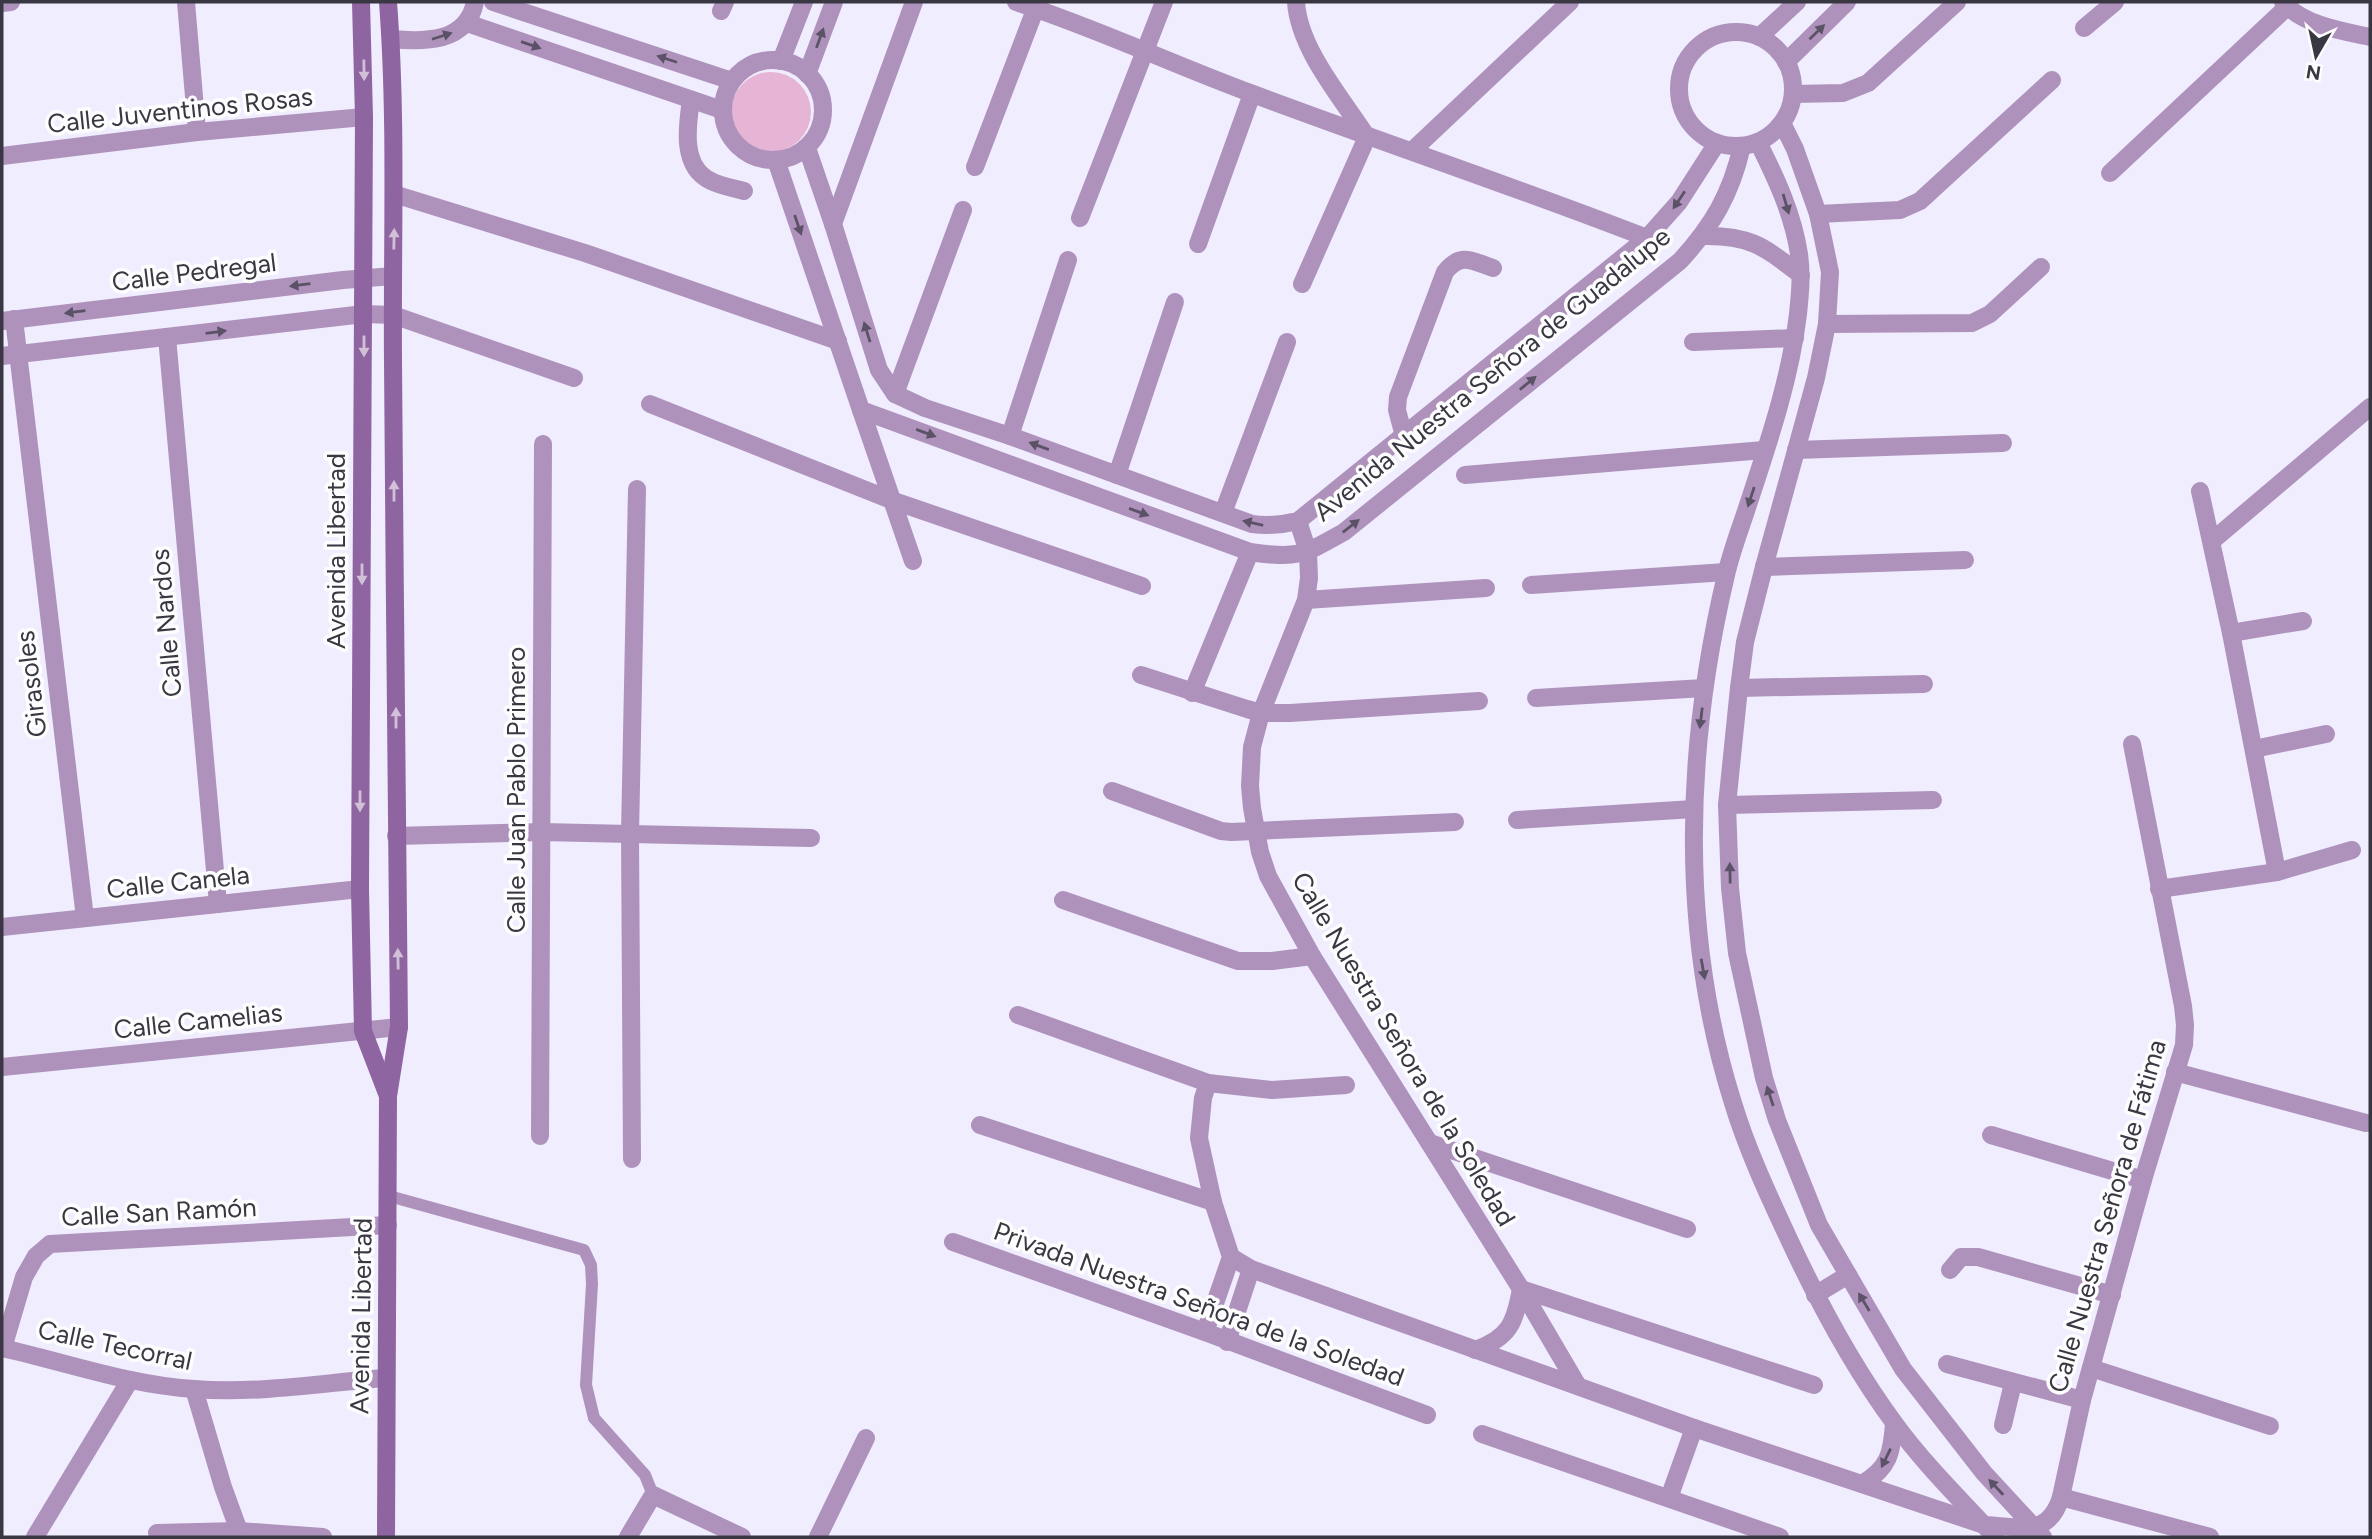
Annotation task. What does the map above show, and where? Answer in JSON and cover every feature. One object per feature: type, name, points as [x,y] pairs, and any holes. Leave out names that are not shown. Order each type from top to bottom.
[{"type":"main road","name":"Avenida Libertad","points":[[361,2],[364,314],[359,889],[363,1031],[388,1096]]},
{"type":"main road","name":"Avenida Libertad","points":[[386,1537],[388,1096],[399,1027],[394,194],[388,2]]},
{"type":"street","points":[[2,3],[11,2]]},
{"type":"street","points":[[186,2],[197,132]]},
{"type":"street","points":[[391,39],[438,39],[459,30],[467,23],[475,2]]},
{"type":"street","points":[[493,2],[732,80]]},
{"type":"street","points":[[781,61],[804,2]]},
{"type":"street","points":[[807,74],[834,2]]},
{"type":"street","points":[[833,223],[914,2]]},
{"type":"street","points":[[1016,2],[1037,5],[1252,94],[1533,194],[1647,238]]},
{"type":"street","points":[[1080,218],[1164,2]]},
{"type":"street","points":[[1296,2],[1298,22],[1308,46],[1367,137]]},
{"type":"street","points":[[1412,151],[1570,2]]},
{"type":"street","points":[[1759,37],[1797,2]]},
{"type":"street","points":[[1786,62],[1847,2]]},
{"type":"street","points":[[1793,94],[1843,93],[1868,83],[1957,2]]},
{"type":"street","points":[[2084,28],[2115,2]]},
{"type":"street","points":[[2110,173],[2285,4],[2315,22],[2370,37]]},
{"type":"street","points":[[975,167],[1037,5]]},
{"type":"street","points":[[467,23],[722,110]]},
{"type":"street","points":[[1740,32],[1759,37],[1774,47],[1786,62],[1792,78],[1793,94],[1782,123],[1771,134],[1750,144],[1717,142],[1700,132],[1685,115],[1678,92],[1680,72],[1689,55],[1703,42],[1721,34],[1740,32]]},
{"type":"street","points":[[781,61],[807,74],[823,102],[823,119],[817,135],[807,148],[793,156],[776,160],[760,158],[745,152],[733,141],[724,127],[724,95],[732,80],[754,63],[781,61]]},
{"type":"street","points":[[1818,214],[1900,210],[1920,201],[2052,80]]},
{"type":"street","points":[[1198,244],[1252,94]]},
{"type":"street","points":[[691,100],[688,135],[689,152],[695,169],[710,181],[744,191]]},
{"type":"street","name":"Calle Juventinos Rosas","points":[[2,156],[197,132],[364,117]]},
{"type":"street","points":[[1782,123],[1795,149],[1818,214],[1830,272],[1827,324],[1816,378],[1745,642],[1727,805],[1730,888],[1737,953],[1764,1079],[1777,1120],[1819,1225],[1903,1369],[1954,1438],[2038,1532]]},
{"type":"street","points":[[1302,284],[1367,137]]},
{"type":"street","name":"Avenida Nuestra Señora de Guadalupe","points":[[895,394],[925,408],[1223,513],[1259,525],[1282,526],[1298,521],[1647,238],[1679,202],[1717,142]]},
{"type":"street","points":[[1750,144],[1784,196],[1798,250],[1801,275],[1795,338],[1788,373],[1726,572],[1704,688],[1694,809],[1694,890],[1702,963],[1733,1104],[1762,1184],[1815,1295],[1894,1423],[1986,1533]]},
{"type":"street","name":"Avenida Nuestra Señora de Guadalupe","points":[[861,410],[1250,552],[1293,556],[1308,552],[1345,532],[1679,261],[1703,236],[1723,203],[1750,144]]},
{"type":"street","points":[[807,148],[879,370],[895,394]]},
{"type":"street","points":[[776,160],[913,561]]},
{"type":"street","points":[[394,194],[585,253],[838,341]]},
{"type":"street","points":[[895,394],[963,209]]},
{"type":"street","points":[[1703,236],[1725,235],[1744,239],[1768,249],[1801,275]]},
{"type":"street","points":[[1404,436],[1397,410],[1398,397],[1445,272],[1456,260],[1464,259],[1493,268]]},
{"type":"street","points":[[1010,436],[1068,260]]},
{"type":"street","points":[[1827,324],[1972,323],[1990,314],[2041,267]]},
{"type":"street","name":"Calle Pedregal","points":[[8,320],[393,276]]},
{"type":"street","points":[[1117,475],[1175,302]]},
{"type":"street","points":[[10,356],[364,314],[393,316],[574,378]]},
{"type":"street","name":"Girasoles","points":[[8,320],[10,356],[85,918]]},
{"type":"street","name":"Calle Nardos","points":[[167,338],[218,904]]},
{"type":"street","points":[[1693,342],[1795,338]]},
{"type":"street","points":[[1223,513],[1287,342]]},
{"type":"street","points":[[650,404],[891,500],[1142,586]]},
{"type":"street","points":[[2212,541],[2370,407]]},
{"type":"street","points":[[1796,450],[2003,443]]},
{"type":"street","name":"Calle Juan Pablo Primero","points":[[540,1136],[543,444]]},
{"type":"street","points":[[1465,475],[1765,450]]},
{"type":"street","points":[[632,1159],[630,834],[637,489]]},
{"type":"street","points":[[2200,491],[2231,633],[2277,872]]},
{"type":"street","name":"Calle Nuestra Señora de la Soledad","points":[[1298,521],[1308,552],[1310,578],[1306,600],[1261,713],[1255,732],[1251,765],[1250,786],[1255,832],[1268,876],[1312,956],[1521,1289],[1578,1385]]},
{"type":"street","points":[[1192,693],[1250,552]]},
{"type":"street","points":[[1764,567],[1965,560]]},
{"type":"street","points":[[1531,585],[1726,572]]},
{"type":"street","points":[[1306,600],[1486,588]]},
{"type":"street","points":[[2231,633],[2303,621]]},
{"type":"street","points":[[1141,675],[1261,713],[1479,701]]},
{"type":"street","points":[[1739,688],[1924,684]]},
{"type":"street","points":[[1536,698],[1704,688]]},
{"type":"street","points":[[2254,750],[2326,734]]},
{"type":"street","name":"Calle Nuestra Señora de Fátima","points":[[2038,1532],[2052,1518],[2061,1497],[2091,1368],[2143,1180],[2185,1045],[2185,1025],[2132,744]]},
{"type":"street","points":[[1112,791],[1221,831],[1255,832],[1455,822]]},
{"type":"street","points":[[1727,805],[1933,800]]},
{"type":"street","points":[[1517,820],[1694,809]]},
{"type":"street","points":[[397,836],[542,832],[811,838]]},
{"type":"street","points":[[2159,889],[2277,872],[2351,850]]},
{"type":"street","name":"Calle Canela","points":[[2,927],[359,889]]},
{"type":"street","points":[[1063,900],[1238,961],[1272,961],[1312,956]]},
{"type":"street","points":[[1018,1015],[1208,1083],[1272,1090],[1346,1085]]},
{"type":"street","name":"Calle Camelias","points":[[2,1067],[399,1027]]},
{"type":"street","points":[[2175,1072],[2366,1123]]},
{"type":"street","points":[[1205,1332],[1231,1257],[1213,1202],[1199,1138],[1203,1098],[1208,1083]]},
{"type":"street","points":[[980,1125],[1213,1202]]},
{"type":"street","points":[[1991,1135],[2143,1180]]},
{"type":"street","points":[[1430,1143],[1687,1229]]},
{"type":"street","name":"Calle San Ramón","points":[[2,1348],[24,1277],[36,1256],[50,1244],[388,1225]]},
{"type":"street","name":"Privada Nuestra Señora de la Soledad","points":[[953,1242],[1427,1415]]},
{"type":"street","points":[[1950,1270],[1961,1257],[1978,1256],[2112,1295]]},
{"type":"street","points":[[1231,1257],[1251,1269],[1694,1428],[1862,1484],[1986,1533],[2038,1532]]},
{"type":"street","points":[[1227,1342],[1251,1269]]},
{"type":"street","points":[[1815,1295],[1848,1275]]},
{"type":"street","points":[[1475,1350],[1495,1342],[1508,1329],[1517,1310],[1521,1289],[1814,1385]]},
{"type":"street","name":"Calle Tecorral","points":[[2,1348],[130,1380],[194,1390],[261,1389],[385,1378]]},
{"type":"street","points":[[1947,1364],[2082,1401]]},
{"type":"street","points":[[2091,1368],[2270,1426]]},
{"type":"street","points":[[35,1537],[130,1380]]},
{"type":"street","points":[[2003,1425],[2013,1383]]},
{"type":"street","points":[[194,1390],[239,1531]]},
{"type":"street","points":[[1862,1484],[1877,1475],[1887,1462],[1893,1444],[1894,1423]]},
{"type":"street","points":[[1669,1498],[1694,1428]]},
{"type":"street","points":[[1482,1434],[1780,1537]]},
{"type":"street","points":[[818,1537],[866,1438]]},
{"type":"street","points":[[628,1537],[653,1495],[743,1537]]},
{"type":"street","points":[[2061,1497],[2210,1537]]},
{"type":"street","points":[[157,1533],[239,1531],[323,1537]]},
{"type":"lane","points":[[389,1196],[584,1250],[591,1265],[586,1385],[594,1418],[645,1475],[653,1495]]},
{"type":"shaded area","points":[[771,72],[786,75],[799,84],[808,97],[811,112],[808,127],[799,140],[786,149],[771,152],[756,149],[743,140],[734,127],[731,112],[734,97],[743,84],[756,75]]}]
